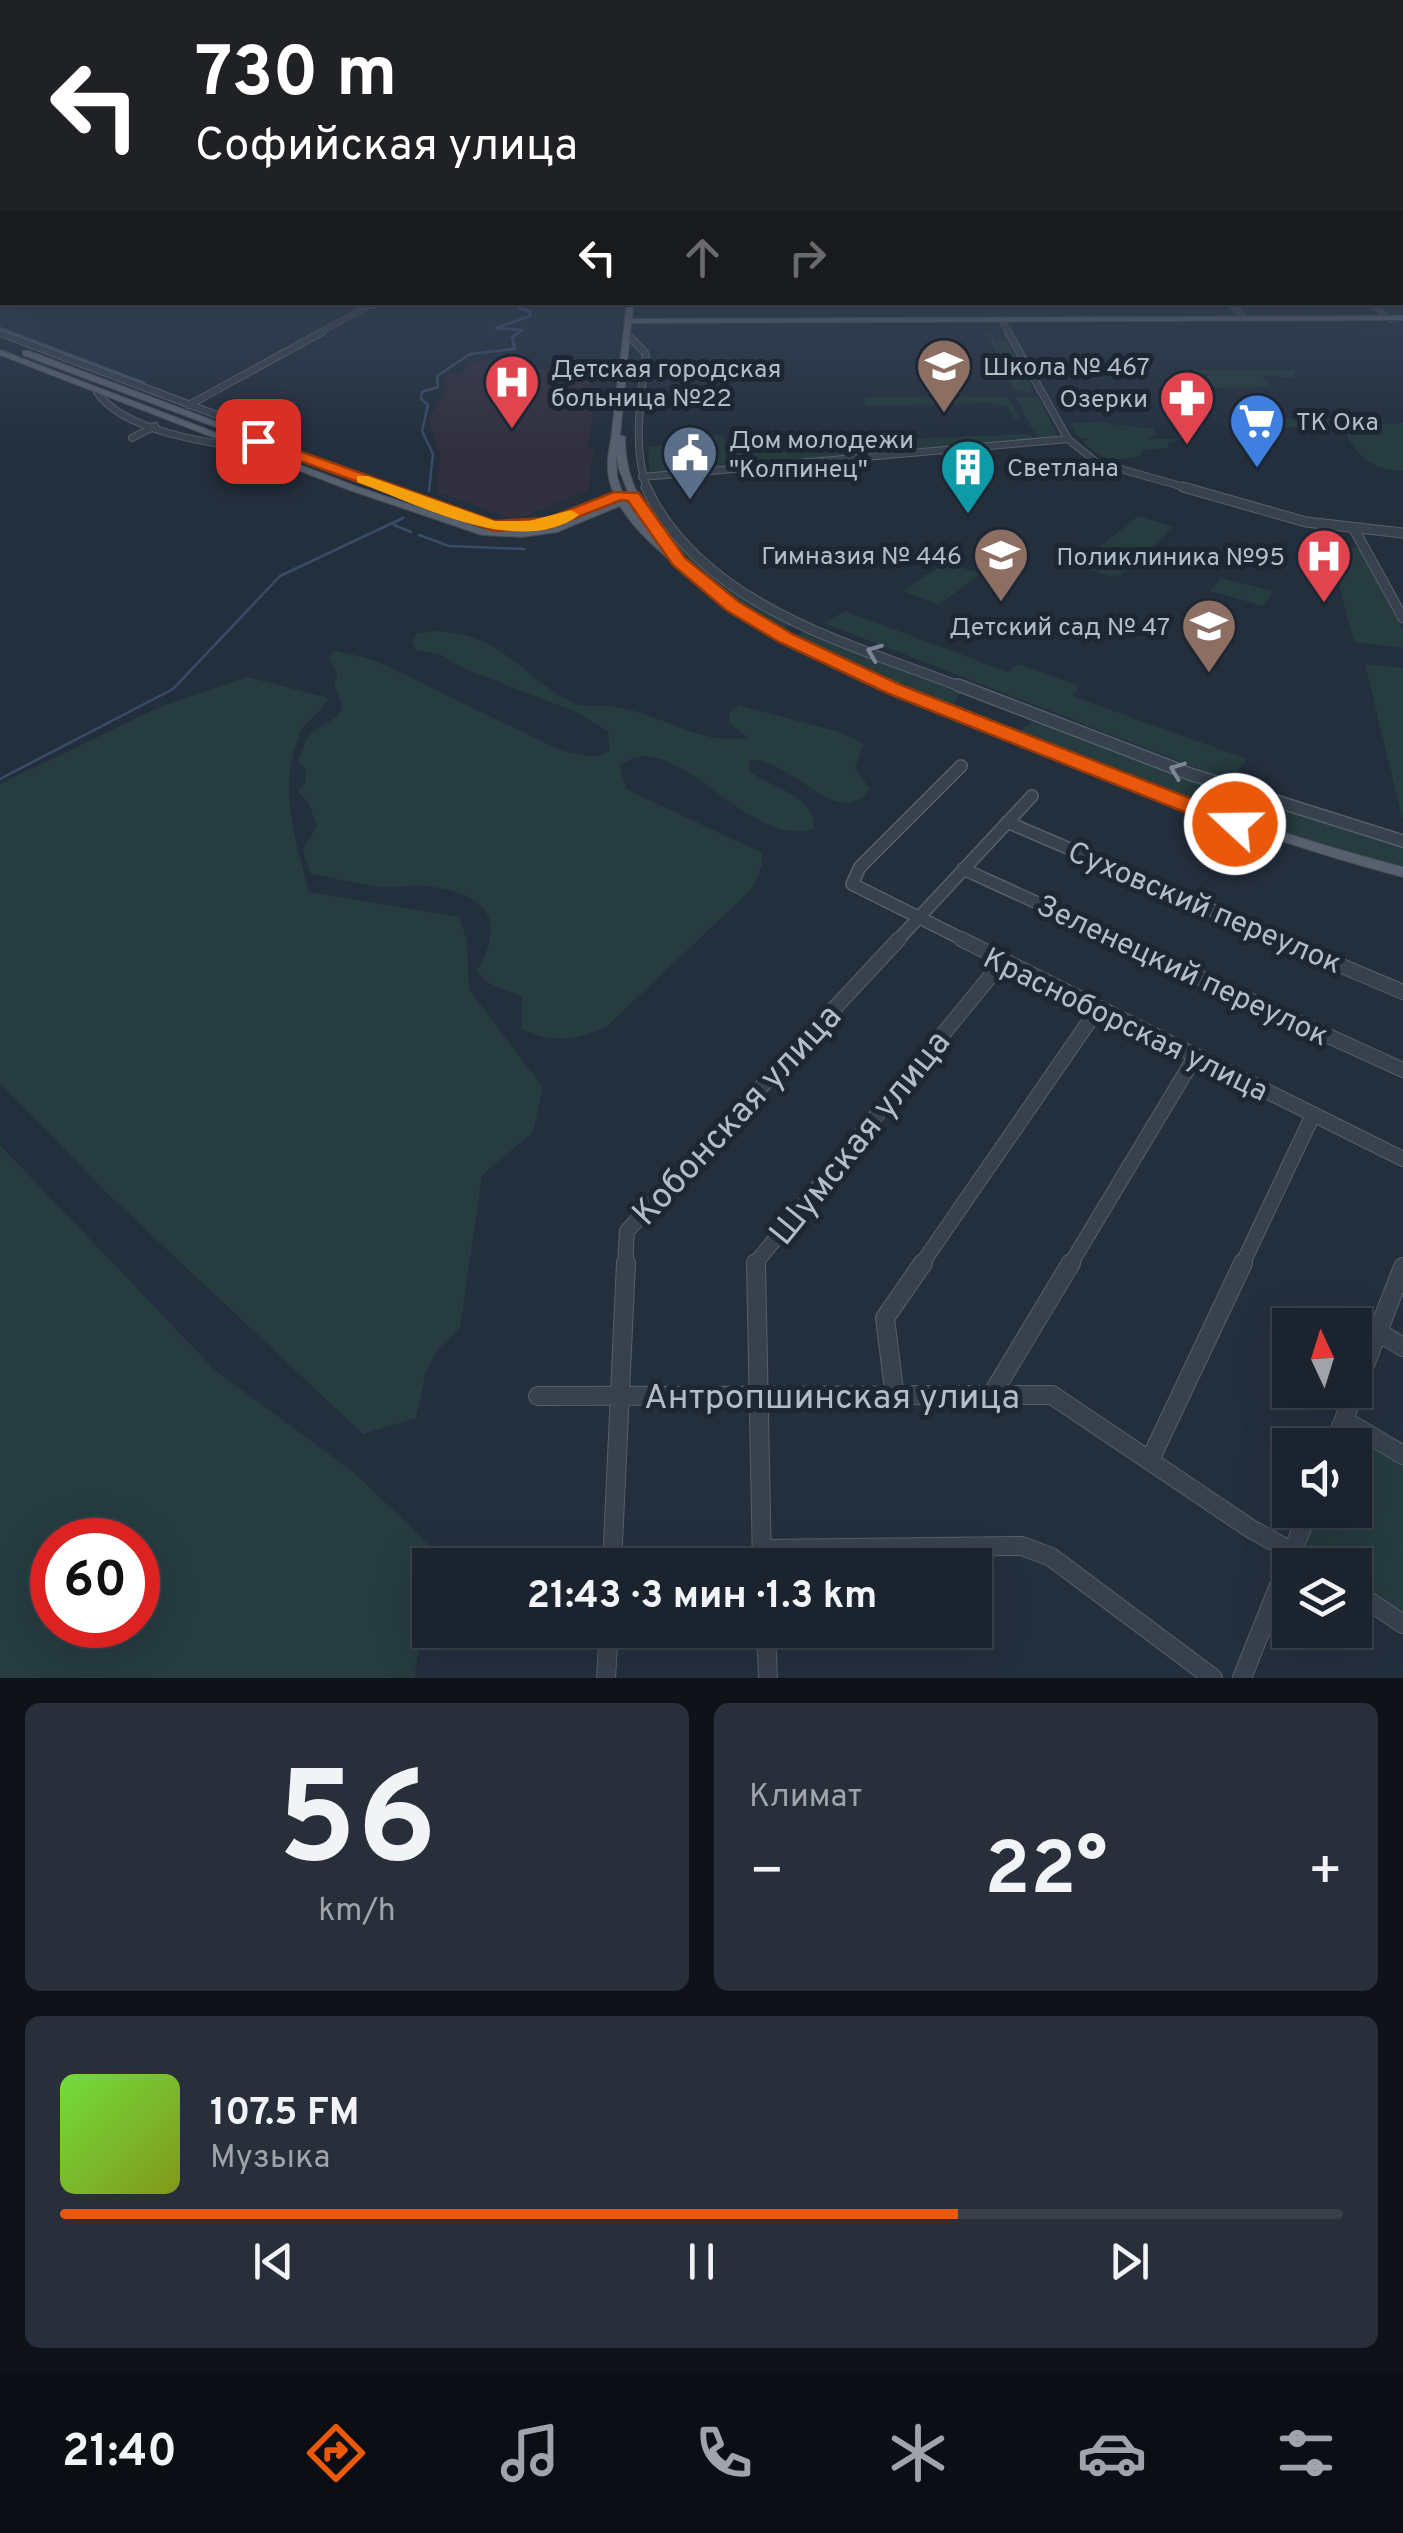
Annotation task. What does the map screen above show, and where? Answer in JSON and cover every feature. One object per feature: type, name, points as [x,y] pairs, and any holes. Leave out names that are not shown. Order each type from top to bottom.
[{"type":"main road","points":[[633,305],[632,339],[609,456],[637,524],[654,544],[732,606],[786,638],[894,689],[1217,818],[1403,872]]},
{"type":"main road","points":[[1001,320],[1390,319]]},
{"type":"main road","points":[[632,321],[1403,319]]},
{"type":"main road","points":[[632,321],[620,448],[625,498],[679,562]]},
{"type":"main road","points":[[0,344],[473,521],[504,527],[550,523],[625,498]]},
{"type":"main road","points":[[0,352],[355,490],[482,532],[534,533],[617,512],[637,524]]},
{"type":"main road","points":[[49,372],[69,369]]},
{"type":"main road","points":[[355,490],[372,490],[376,484]]},
{"type":"main road","points":[[586,518],[625,498]]},
{"type":"street","points":[[189,405],[374,305]]},
{"type":"street","points":[[1232,305],[1245,318]]},
{"type":"street","points":[[1372,305],[1390,319]]},
{"type":"street","points":[[1001,320],[1068,440],[1086,456],[1112,469],[1306,522],[1354,530],[1403,532]]},
{"type":"street","points":[[0,333],[241,424],[258,441]]},
{"type":"street","points":[[632,339],[646,354],[642,477],[670,526],[740,588],[811,626],[1209,782],[1403,841]]},
{"type":"street","points":[[111,386],[151,390]]},
{"type":"street","points":[[97,392],[106,407],[196,442],[246,448]]},
{"type":"street","points":[[132,438],[155,426]]},
{"type":"street","points":[[642,477],[1068,440]]},
{"type":"street","points":[[620,448],[640,458]]},
{"type":"street","points":[[664,541],[670,526]]},
{"type":"street","points":[[1354,530],[1403,618]]},
{"type":"street","points":[[786,638],[811,626]]},
{"type":"street","name":"Красноборская улица","points":[[961,766],[860,866],[852,884],[1096,1010],[1403,1159]]},
{"type":"street","name":"Кобонская улица","points":[[613,1548],[627,1230],[1032,796]]},
{"type":"street","name":"Суховский переулок","points":[[1007,822],[1403,992]]},
{"type":"street","name":"Зеленецкий переулок","points":[[964,869],[1403,1070]]},
{"type":"street","name":"Шумская улица","points":[[762,1548],[754,1264],[1002,962]]},
{"type":"street","points":[[895,1398],[884,1318],[1096,1010]]},
{"type":"street","points":[[990,1396],[1195,1057]]},
{"type":"street","points":[[1150,1460],[1312,1117]]},
{"type":"street","points":[[1341,1428],[1403,1267]]},
{"type":"street","points":[[1378,1332],[1403,1347]]},
{"type":"street","name":"Антропшинская улица","points":[[538,1396],[895,1398],[1052,1394],[1252,1529],[1290,1548]]},
{"type":"street","points":[[1344,1420],[1403,1455]]},
{"type":"street","points":[[975,1548],[1022,1546],[1051,1557],[1213,1678]]},
{"type":"street","points":[[1372,1603],[1403,1624]]},
{"type":"street","points":[[1242,1678],[1272,1604]]},
{"type":"street","points":[[606,1678],[607,1648]]},
{"type":"street","points":[[767,1648],[768,1678]]},
{"type":"shaded area","name":"Детская городская больница №22","points":[[513,361],[511,369],[591,369],[589,386],[597,387],[588,446],[594,451],[588,490],[516,520],[438,492],[440,456],[429,419],[450,383],[441,381],[449,374],[458,375],[470,364]]},
{"type":"green space","points":[[986,334],[992,334],[998,344],[999,340],[1007,342],[1032,389],[1030,393],[1013,390]]},
{"type":"green space","points":[[1187,370],[1295,370],[1293,378],[1261,375],[1272,387],[1213,388],[1202,376],[1219,375],[1190,374]]},
{"type":"green space","points":[[865,397],[1007,397],[1020,418],[1014,418],[1007,406],[991,403],[866,406]]},
{"type":"green space","points":[[1016,397],[1038,397],[1059,438],[1038,440]]},
{"type":"green space","points":[[1226,421],[1344,421],[1328,426],[1403,423],[1403,471],[1380,467],[1364,458],[1344,429],[1251,426]]},
{"type":"green space","points":[[1103,422],[1132,432],[1113,424],[1153,429],[1156,434],[1148,439],[1182,439],[1169,443],[1168,448],[1143,450],[1140,456],[1109,458],[1083,442],[1089,438],[1080,438],[1070,423]]},
{"type":"green space","points":[[1031,434],[1035,441],[882,455],[876,440]]},
{"type":"green space","points":[[723,435],[726,446],[869,440],[875,455],[650,472],[648,446],[690,445],[704,441],[704,436]]},
{"type":"green space","points":[[1138,516],[1174,527],[1121,575],[1111,577],[1078,565]]},
{"type":"green space","points":[[672,532],[709,567],[798,622],[785,628],[739,603],[672,547],[666,537]]},
{"type":"green space","points":[[1329,546],[1358,547],[1403,630],[1403,648],[1354,642]]},
{"type":"green space","points":[[946,562],[981,574],[938,605],[903,591]]},
{"type":"green space","points":[[1221,578],[1273,591],[1263,606],[1210,591]]},
{"type":"green space","points":[[845,611],[1008,672],[1018,664],[1080,686],[1072,696],[1247,759],[1234,777],[1241,780],[1238,784],[824,623]]},
{"type":"green space","points":[[812,628],[964,690],[953,703],[1020,731],[1036,718],[1248,799],[1239,815],[1165,792],[902,687],[794,637]]},
{"type":"green space","points":[[456,633],[493,647],[576,704],[634,711],[715,738],[749,738],[729,723],[730,712],[739,705],[839,732],[863,744],[855,768],[870,789],[857,800],[844,803],[829,799],[766,762],[749,760],[750,772],[801,801],[813,817],[814,829],[788,831],[763,822],[664,760],[641,757],[620,766],[626,789],[762,853],[762,866],[752,889],[607,1026],[586,1035],[564,1038],[533,1034],[522,1029],[522,997],[486,982],[477,971],[491,935],[490,921],[476,901],[446,889],[380,887],[311,874],[303,850],[317,825],[308,802],[298,792],[306,781],[306,770],[298,761],[310,735],[341,710],[334,684],[338,675],[329,658],[334,650],[374,660],[562,751],[596,757],[610,751],[608,731],[574,711],[462,668],[442,655],[416,650],[412,642],[416,634]]},
{"type":"green space","points":[[1365,664],[1403,668],[1403,820],[1401,813]]},
{"type":"green space","points":[[247,677],[329,698],[300,733],[290,774],[291,812],[309,892],[459,917],[467,941],[469,989],[543,1087],[533,1132],[482,1175],[460,1328],[438,1349],[426,1372],[416,1418],[363,1434],[108,1194],[0,1083],[0,784],[160,707]]},
{"type":"green space","points":[[1253,801],[1403,844],[1403,867],[1242,821]]},
{"type":"green space","points":[[0,1145],[215,1370],[353,1472],[431,1546],[412,1548],[412,1648],[419,1648],[414,1678],[0,1678]]},
{"type":"green space","points":[[1372,1441],[1403,1460],[1403,1618],[1372,1597],[1372,1548],[1310,1548],[1311,1528],[1372,1528]]},
{"type":"waterway","points":[[429,491],[433,454],[422,431],[428,405],[421,399],[422,392],[438,387],[437,376],[470,354],[515,349],[512,338],[522,330],[496,328],[530,316],[530,311],[519,305]]},
{"type":"waterway","points":[[0,328],[145,383]]},
{"type":"waterway","points":[[0,779],[173,689],[280,576],[403,518]]},
{"type":"waterway","points":[[394,525],[411,532]]},
{"type":"waterway","points":[[419,535],[449,546],[524,549]]},
{"type":"slow traffic","points":[[362,479],[494,526],[530,526],[571,515]]},
{"type":"place","name":"Школа № 467","points":[[944,415]]},
{"type":"place","name":"Детская городская больница №22","points":[[512,431]]},
{"type":"place","name":"Озерки","points":[[1187,447]]},
{"type":"place","name":"ТК Ока","points":[[1257,470]]},
{"type":"place","name":"Дом молодежи \"Колпинец\"","points":[[690,502]]},
{"type":"place","name":"Светлана","points":[[968,516]]},
{"type":"place","name":"Гимназия № 446","points":[[1001,604]]},
{"type":"place","name":"Поликлиника №95","points":[[1324,605]]},
{"type":"place","name":"Детский сад № 47","points":[[1209,675]]},
{"type":"route","points":[[258,441],[494,526],[550,523],[619,495],[633,496],[679,562],[715,594],[813,653],[1235,824]]}]
